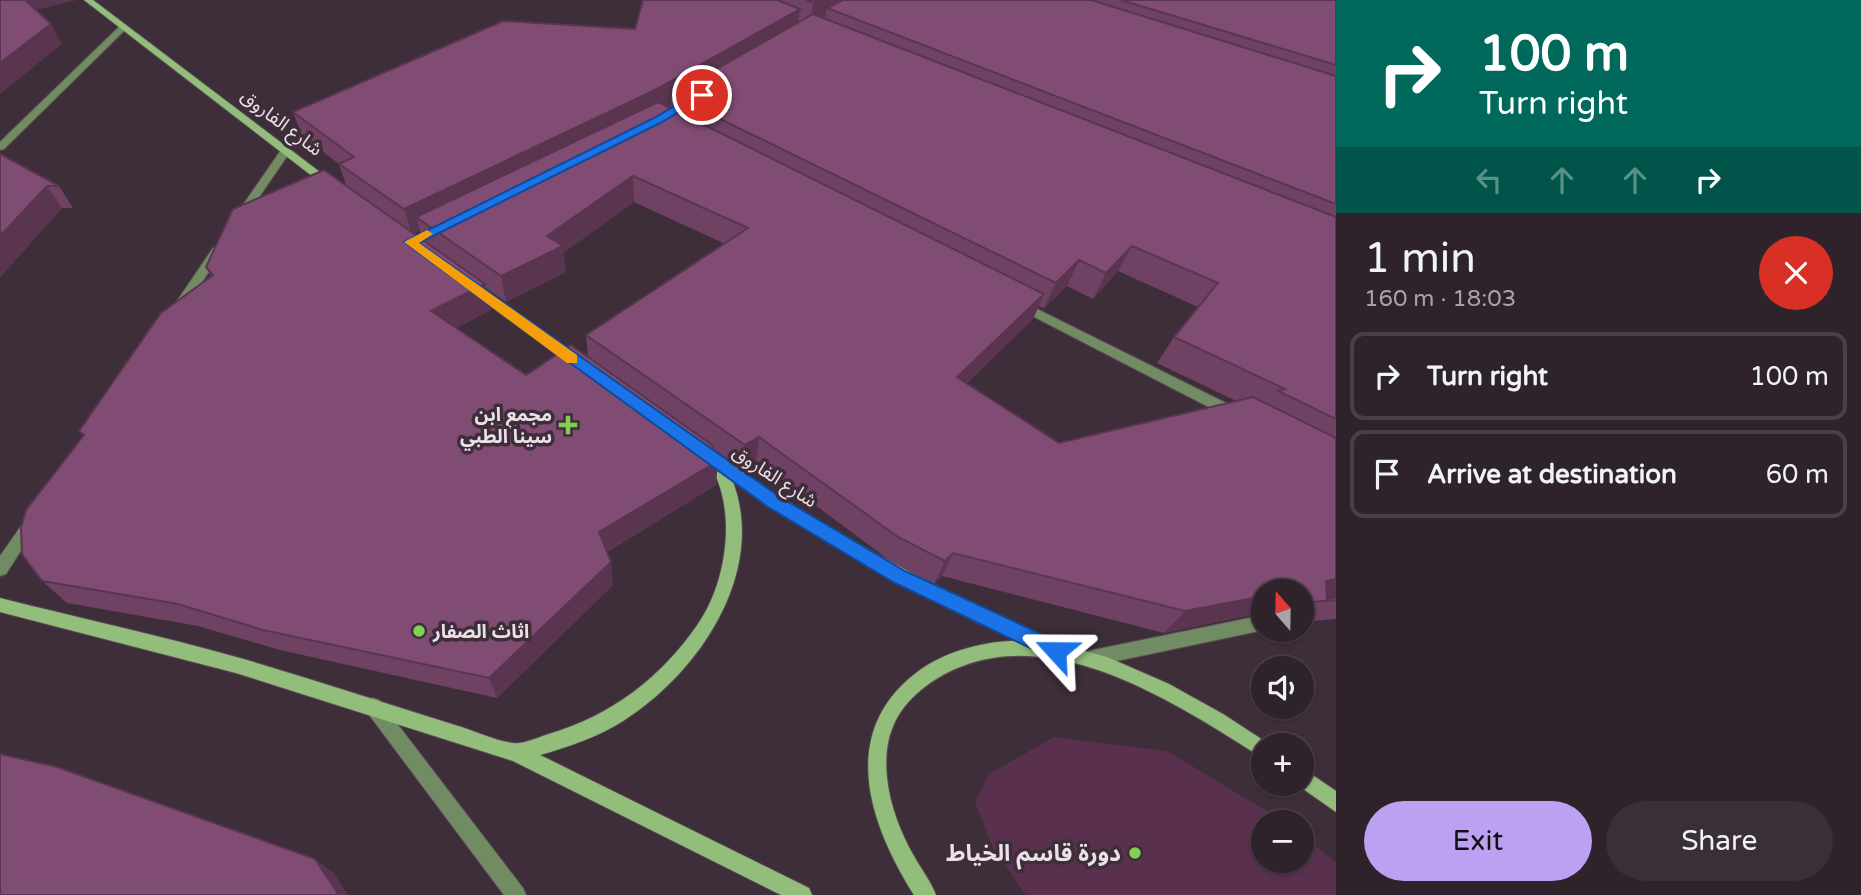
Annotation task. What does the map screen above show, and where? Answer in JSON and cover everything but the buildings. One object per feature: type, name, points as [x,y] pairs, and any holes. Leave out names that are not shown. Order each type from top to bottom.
[{"type":"main road","name":"شارع الفاروق","points":[[88,0],[342,193]]},
{"type":"main road","points":[[465,282],[587,369]]},
{"type":"main road","name":"شارع الفاروق","points":[[697,449],[874,563],[948,602],[1056,651]]},
{"type":"main road","points":[[516,753],[569,738],[617,715],[658,685],[692,649],[715,612],[729,573],[734,535],[731,498],[719,465]]},
{"type":"main road","points":[[0,606],[236,665],[516,753],[802,895]]},
{"type":"main road","name":"شارع الفاروق","points":[[926,895],[897,842],[884,804],[878,770],[878,741],[884,721],[913,684],[934,669],[961,657],[1019,648],[1093,658],[1222,722],[1251,741]]},
{"type":"main road","points":[[1314,786],[1336,803]]},
{"type":"street","points":[[0,147],[124,27]]},
{"type":"street","points":[[170,321],[285,152]]},
{"type":"street","points":[[1003,296],[1250,422]]},
{"type":"street","points":[[0,569],[38,512]]},
{"type":"street","points":[[1093,658],[1251,625]]},
{"type":"street","points":[[373,706],[516,895]]},
{"type":"shaded area","points":[[1054,737],[1167,751],[1265,810],[1251,810],[1251,873],[1314,873],[1314,845],[1336,862],[1336,895],[1026,895],[993,848],[975,802],[989,774]]},
{"type":"slow traffic","points":[[427,234],[410,242],[572,359]]},
{"type":"place","name":"مجمع ابن سينا الطبي","points":[[568,425]]},
{"type":"place","name":"اثاث الصفار","points":[[419,631]]},
{"type":"place","name":"دورة قاسم الخياط","points":[[1135,853]]},
{"type":"route","points":[[702,95],[658,120],[410,242],[774,502],[874,563],[948,602],[1056,651]]}]
